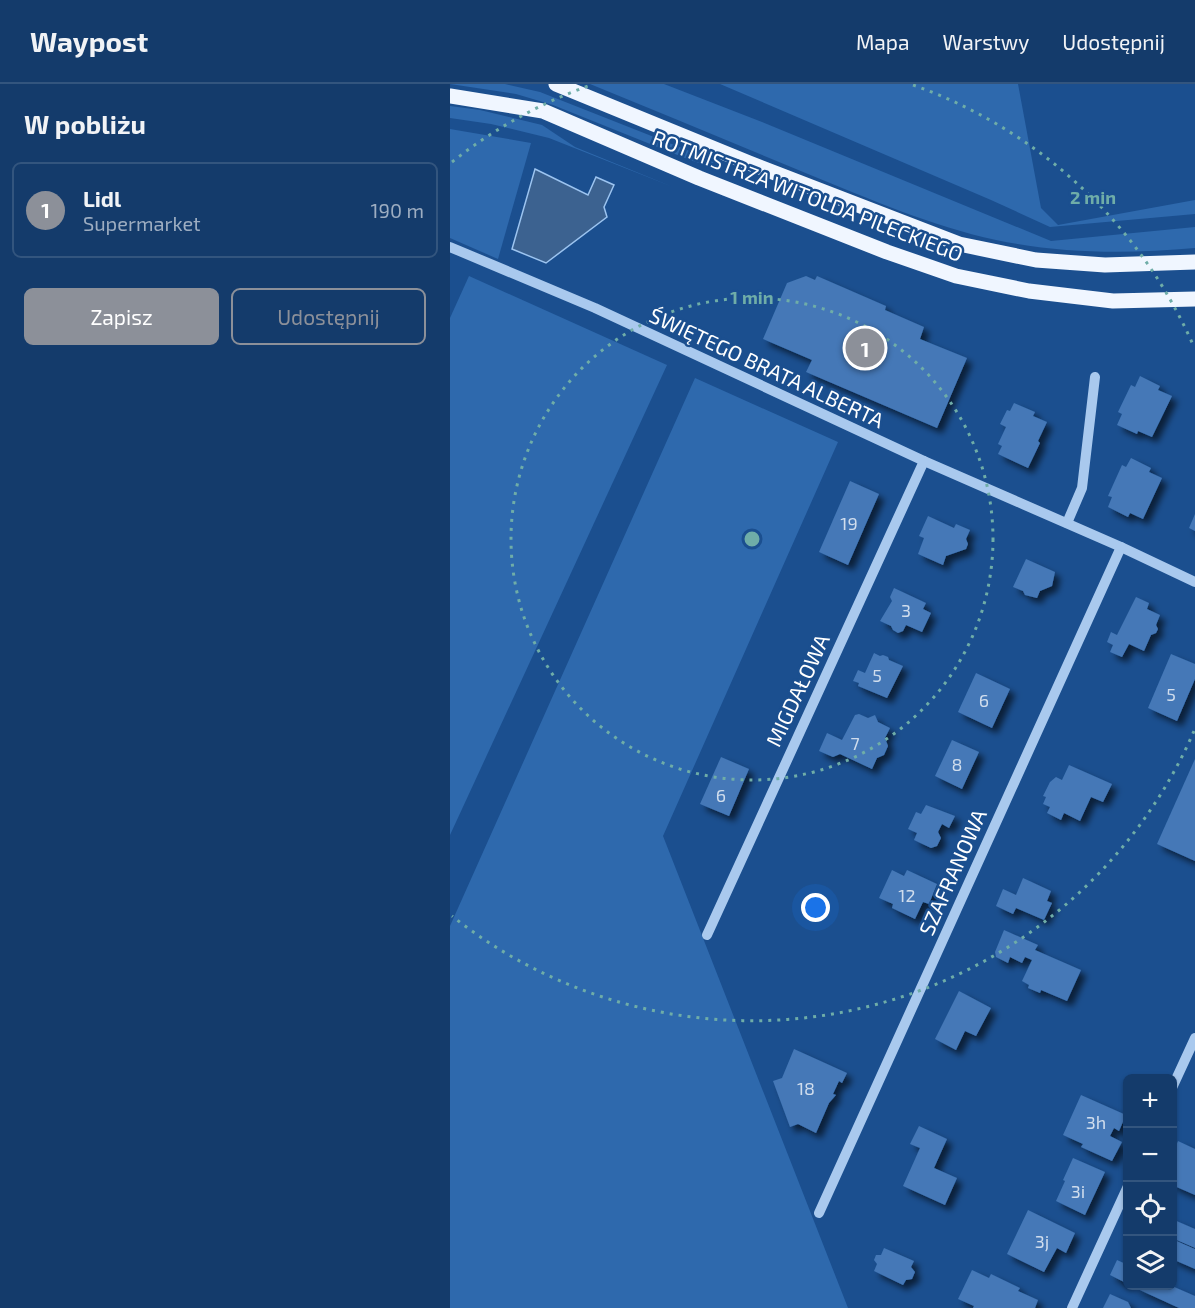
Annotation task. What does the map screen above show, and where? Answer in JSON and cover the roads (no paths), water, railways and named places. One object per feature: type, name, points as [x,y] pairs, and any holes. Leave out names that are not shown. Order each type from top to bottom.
[{"type":"main road","name":"ROTMISTRZA WITOLDA PILECKIEGO","points":[[556,84],[749,163],[959,243],[1036,260],[1094,264],[1195,262]]},
{"type":"main road","name":"ROTMISTRZA WITOLDA PILECKIEGO","points":[[450,96],[543,111],[699,178],[887,252],[956,276],[1029,291],[1113,301],[1195,298]]},
{"type":"street","name":"ŚWIĘTEGO BRATA ALBERTA","points":[[450,247],[595,308],[924,461],[1195,582]]},
{"type":"street","points":[[1066,523],[1082,489],[1095,377]]},
{"type":"street","name":"MIGDAŁOWA","points":[[707,935],[924,461]]},
{"type":"street","name":"SZAFRANOWA","points":[[819,1213],[1121,547]]},
{"type":"street","points":[[1177,1079],[1195,1038]]},
{"type":"street","points":[[1071,1308],[1123,1197]]},
{"type":"place","name":"Lidl","points":[[865,348]]}]
